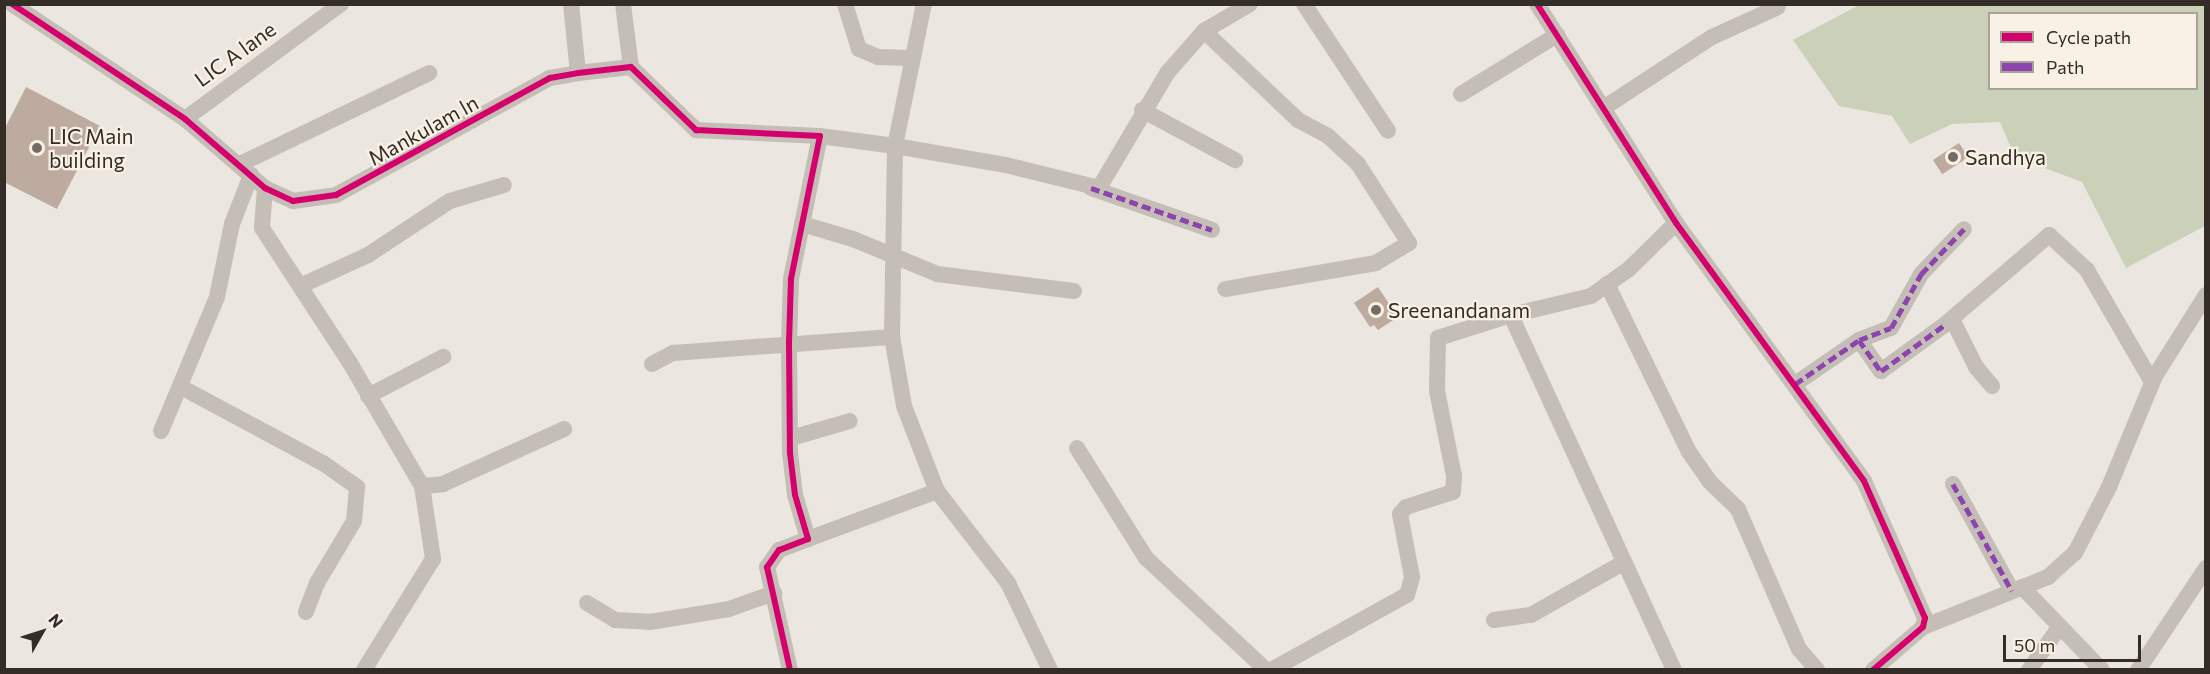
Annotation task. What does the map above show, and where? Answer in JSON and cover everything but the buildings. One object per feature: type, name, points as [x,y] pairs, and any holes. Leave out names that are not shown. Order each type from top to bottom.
[{"type":"street","name":"Mankulam ln","points":[[12,4],[185,119],[266,188],[293,201],[336,195],[550,78],[631,67]]},
{"type":"street","name":"LIC A lane","points":[[185,119],[341,4]]},
{"type":"street","points":[[571,4],[578,73]]},
{"type":"street","points":[[623,4],[631,67],[696,130],[820,136],[1006,165],[1091,188],[1212,231]]},
{"type":"street","points":[[845,4],[859,50],[878,57],[910,58]]},
{"type":"street","points":[[924,4],[910,58],[895,146],[891,255],[892,337],[904,406],[937,491],[1008,583],[1050,669]]},
{"type":"street","points":[[1091,188],[1105,184],[1142,110],[1204,31],[1250,4]]},
{"type":"street","points":[[1304,4],[1388,131]]},
{"type":"street","points":[[1537,4],[1605,107],[1676,224],[1864,481],[1920,604],[1923,627]]},
{"type":"street","points":[[1605,107],[1712,37],[1778,8]]},
{"type":"street","points":[[1204,31],[1298,120],[1328,136],[1358,164],[1409,243],[1376,263],[1225,289]]},
{"type":"street","points":[[1461,94],[1557,35]]},
{"type":"street","points":[[161,431],[218,297],[245,169],[429,73]]},
{"type":"street","points":[[1142,110],[1235,160]]},
{"type":"street","points":[[808,539],[795,495],[791,438],[790,279],[820,136]]},
{"type":"street","points":[[300,286],[368,255],[450,201],[504,185]]},
{"type":"street","points":[[266,188],[262,228],[422,486],[433,559],[369,668]]},
{"type":"street","points":[[802,224],[891,255],[937,274],[1074,291]]},
{"type":"street","points":[[1272,669],[1407,595],[1412,577],[1400,514],[1406,507],[1453,492],[1454,476],[1437,391],[1438,338],[1512,315],[1556,307],[1591,296],[1660,242],[1676,224]]},
{"type":"street","points":[[1795,384],[1858,340],[1892,328],[1922,274],[1964,229]]},
{"type":"street","points":[[1858,340],[1881,371],[1952,319],[2049,235],[2087,270],[2152,382]]},
{"type":"street","points":[[1607,284],[1689,452],[1709,481],[1738,509],[1799,649],[1817,669]]},
{"type":"street","points":[[1873,669],[1923,627],[2048,577],[2076,553],[2109,487],[2152,382],[2205,296]]},
{"type":"street","points":[[1512,315],[1623,563],[1674,669]]},
{"type":"street","points":[[1952,319],[1976,367],[1992,386]]},
{"type":"street","points":[[652,364],[673,353],[789,342],[892,337]]},
{"type":"street","points":[[368,396],[443,357]]},
{"type":"street","points":[[181,387],[323,463],[357,487],[354,521],[317,583],[306,612]]},
{"type":"street","points":[[791,438],[850,421]]},
{"type":"street","points":[[422,486],[443,484],[564,429]]},
{"type":"street","points":[[1077,448],[1146,558],[1266,669]]},
{"type":"street","points":[[1953,484],[2017,589],[2102,669]]},
{"type":"street","points":[[790,669],[774,593],[770,559],[808,539],[937,491]]},
{"type":"street","points":[[1494,620],[1531,615],[1623,563]]},
{"type":"street","points":[[2138,669],[2205,568]]},
{"type":"street","points":[[586,603],[615,620],[650,622],[729,609],[774,593]]},
{"type":"street","points":[[2029,669],[2058,628]]},
{"type":"green space","points":[[1859,5],[2205,5],[2205,226],[2126,268],[2082,182],[2015,157],[2000,122],[1952,124],[1910,144],[1892,116],[1839,106],[1793,40]]},
{"type":"marked path","points":[[1091,188],[1212,230]]},
{"type":"marked path","points":[[1859,340],[1891,328],[1921,274],[1964,229]]},
{"type":"marked path","points":[[1795,384],[1859,340],[1881,371],[1943,326]]},
{"type":"marked path","points":[[1953,484],[2012,591]]},
{"type":"cycle path","points":[[12,4],[185,119],[265,188],[293,201],[336,195],[550,78],[578,73],[631,67],[696,130],[820,136],[791,279],[789,342],[790,453],[795,495],[808,539],[779,550],[767,567],[790,670]]},
{"type":"cycle path","points":[[1537,4],[1676,223],[1864,481],[1925,618],[1923,627],[1873,670]]},
{"type":"place","name":"LIC Main building","points":[[37,148]]},
{"type":"place","name":"Sandhya","points":[[1953,157]]},
{"type":"place","name":"Sreenandanam","points":[[1376,310]]}]
